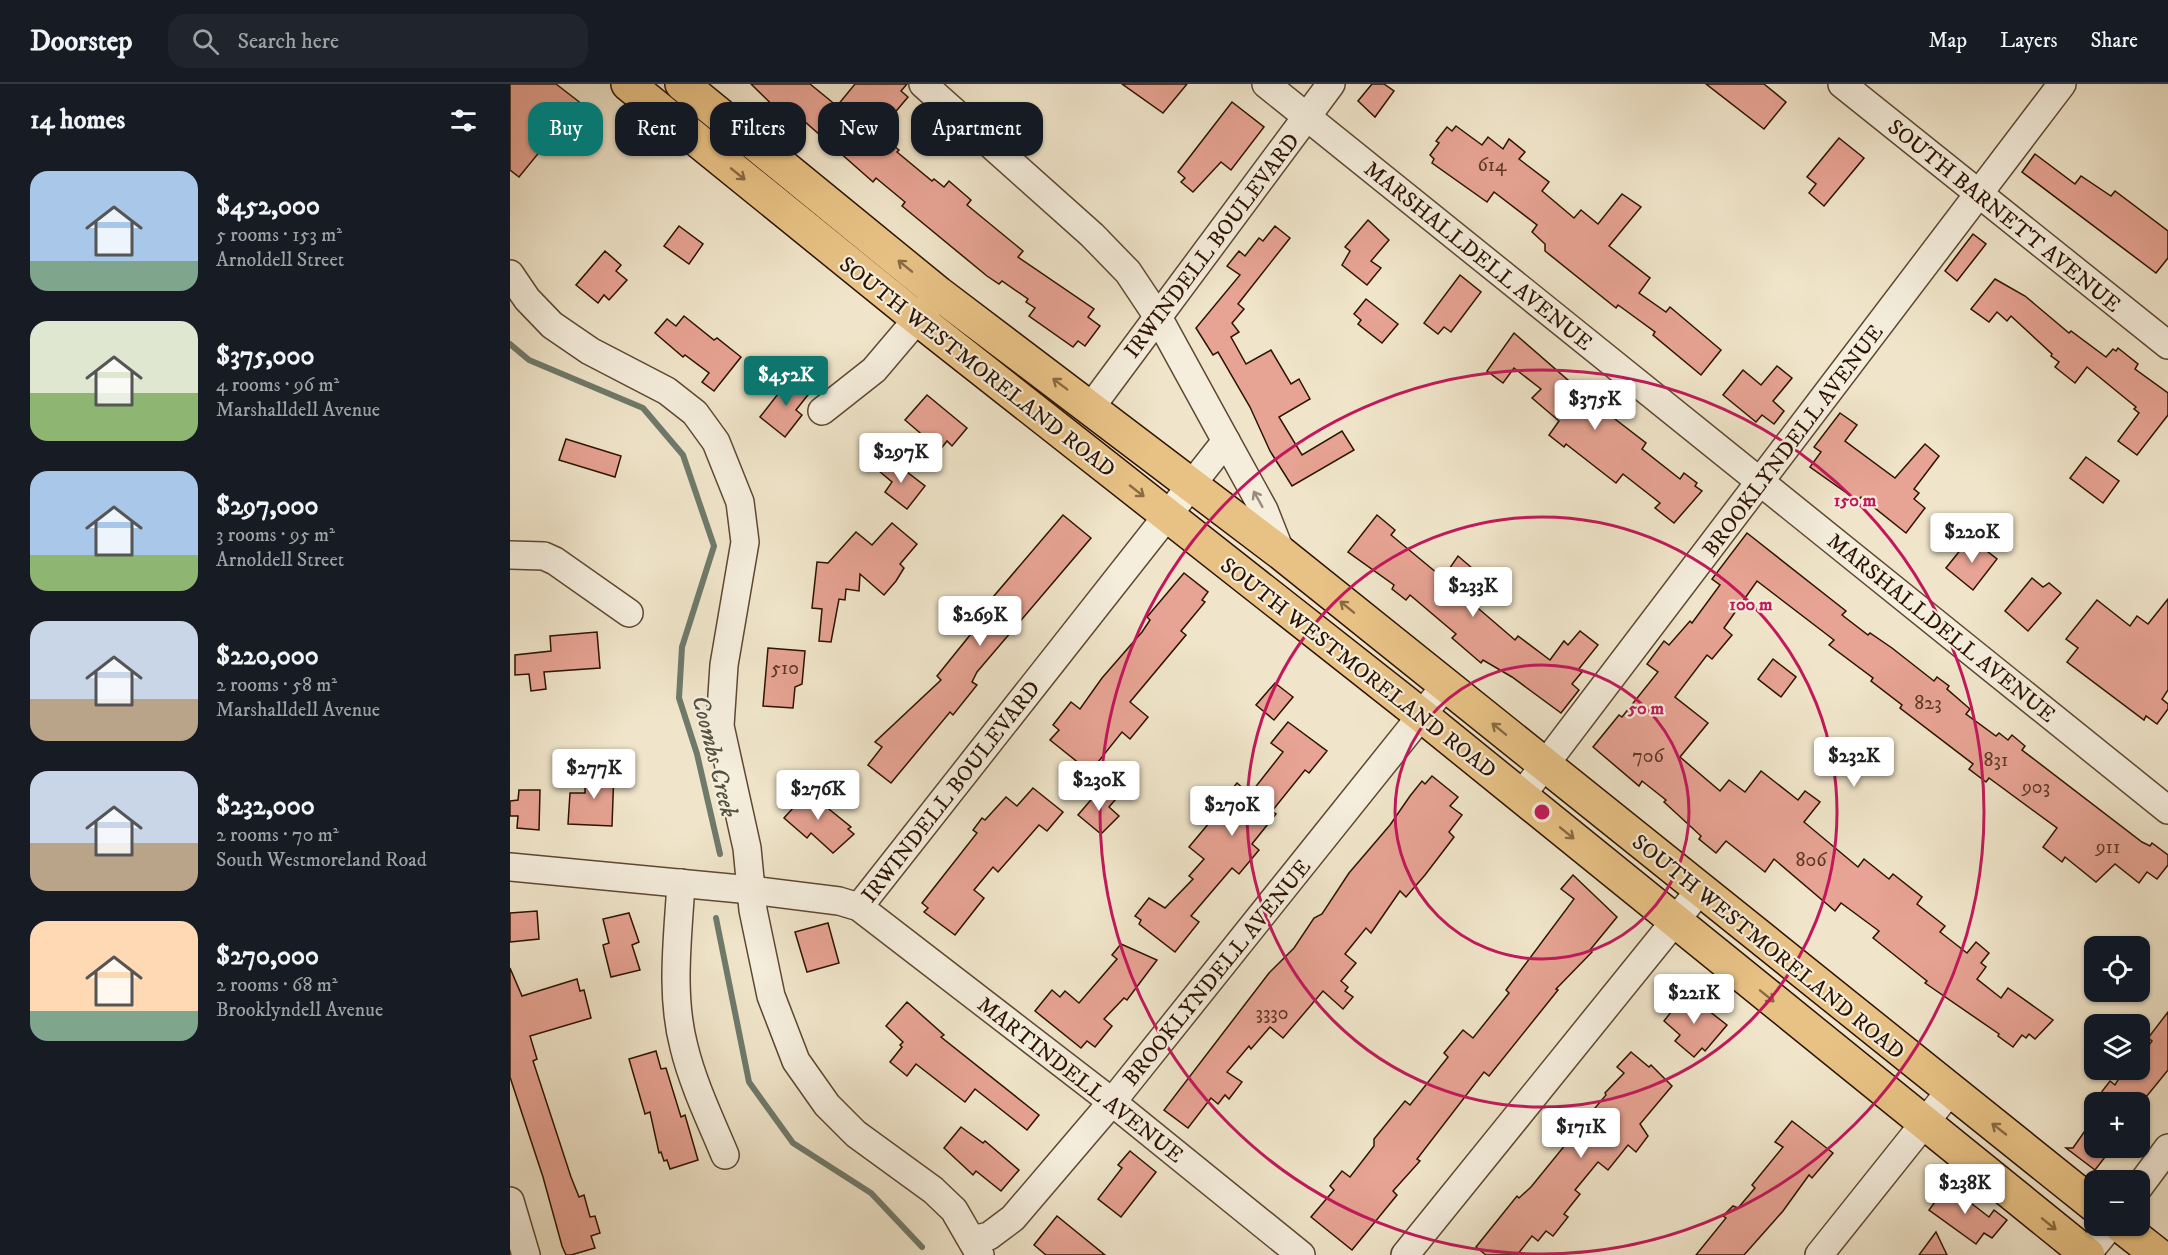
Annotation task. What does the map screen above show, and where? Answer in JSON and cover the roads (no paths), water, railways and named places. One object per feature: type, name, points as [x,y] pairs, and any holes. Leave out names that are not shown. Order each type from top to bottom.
[{"type":"main road","name":"SOUTH WESTMORELAND ROAD","points":[[628,84],[918,319],[1421,715],[2087,1255]]},
{"type":"main road","name":"SOUTH WESTMORELAND ROAD","points":[[682,84],[938,293],[1281,553],[2084,1196]]},
{"type":"main road","points":[[2134,1236],[2158,1255]]},
{"type":"street","points":[[923,84],[1092,236],[1128,273],[1158,316],[1264,510],[1281,553]]},
{"type":"street","name":"MARSHALLDELL AVENUE","points":[[1266,84],[1761,480],[2168,810]]},
{"type":"street","name":"IRWINDELL BOULEVARD","points":[[1091,407],[1331,84]]},
{"type":"street","name":"SOUTH BARNETT AVENUE","points":[[1842,84],[2168,345]]},
{"type":"street","name":"BROOKLYNDELL AVENUE","points":[[1521,796],[2062,84]]},
{"type":"street","points":[[510,274],[527,299],[552,325],[590,351],[667,391],[695,413],[716,442],[740,502],[745,542],[724,665],[720,726],[747,848],[751,890],[771,996],[796,1061],[827,1105],[856,1134],[933,1190],[954,1210],[976,1248]]},
{"type":"street","points":[[822,411],[874,370],[938,293]]},
{"type":"street","name":"IRWINDELL BOULEVARD","points":[[510,867],[751,890],[838,901],[859,907],[1226,441]]},
{"type":"street","points":[[510,555],[544,556],[555,561],[629,613]]},
{"type":"street","name":"BROOKLYNDELL AVENUE","points":[[976,1248],[1013,1218],[1112,1102],[1445,686]]},
{"type":"street","points":[[681,883],[675,978],[683,1045],[694,1081],[725,1155]]},
{"type":"street","points":[[1405,1255],[1700,890]]},
{"type":"street","name":"MARTINDELL AVENUE","points":[[859,907],[1112,1102],[1301,1255]]},
{"type":"street","points":[[1819,1255],[1950,1091]]},
{"type":"street","points":[[2150,1172],[2168,1148]]},
{"type":"street","points":[[510,1201],[526,1255]]},
{"type":"street","points":[[2087,1255],[2102,1236]]},
{"type":"waterway","name":"Coombs Creek","points":[[510,344],[529,360],[643,408],[683,455],[714,546],[682,647],[679,698],[697,754],[720,854]]},
{"type":"waterway","name":"Coombs Creek","points":[[716,918],[749,1082],[793,1143],[871,1193],[922,1247]]}]
